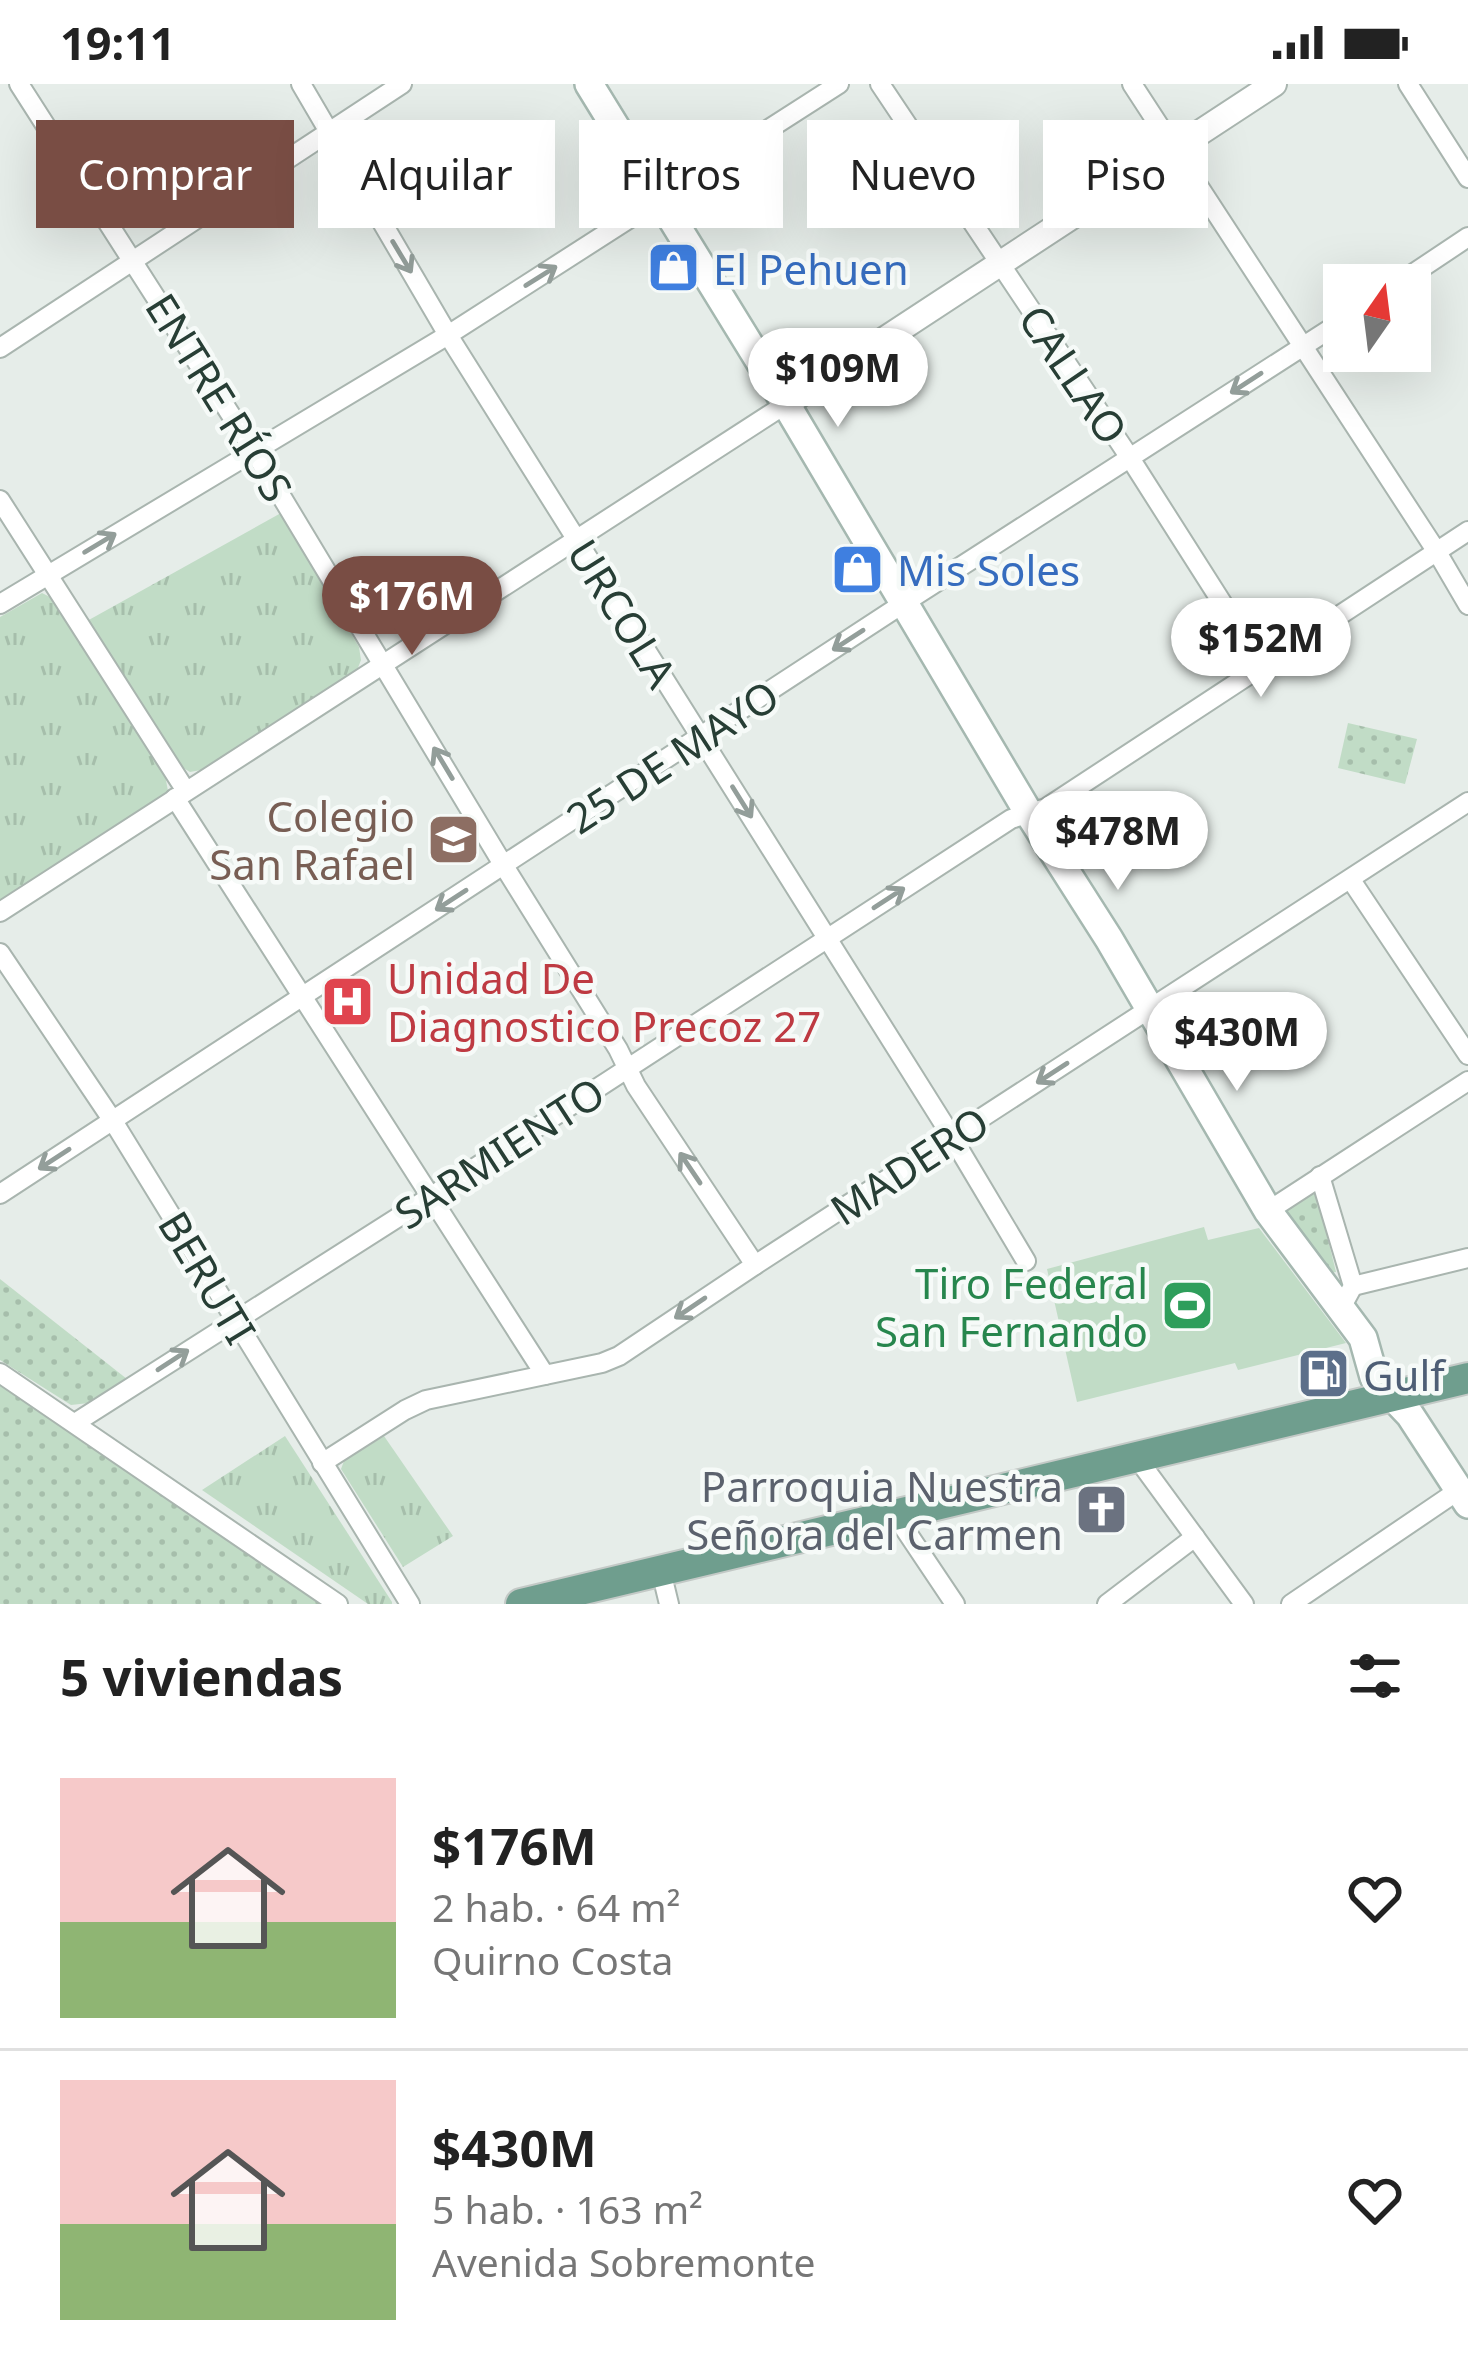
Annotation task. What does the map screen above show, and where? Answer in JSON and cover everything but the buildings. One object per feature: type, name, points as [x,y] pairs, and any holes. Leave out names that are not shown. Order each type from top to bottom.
[{"type":"main road","points":[[589,84],[611,120]]},
{"type":"main road","points":[[678,228],[1151,1009],[1268,1211],[1347,1298],[1374,1377],[1410,1414],[1464,1497]]},
{"type":"main road","points":[[521,1604],[1468,1378]]},
{"type":"street","name":"ENTRE RÍOS","points":[[19,84],[254,451],[618,1048],[636,1086],[755,1265]]},
{"type":"street","name":"URCOLA","points":[[301,84],[321,120]]},
{"type":"street","points":[[346,120],[402,84]]},
{"type":"street","points":[[783,120],[839,84]]},
{"type":"street","name":"CALLAO","points":[[880,84],[1263,667]]},
{"type":"street","points":[[1132,84],[1155,120]]},
{"type":"street","points":[[1208,127],[1274,84]]},
{"type":"street","points":[[1408,84],[1468,178]]},
{"type":"street","points":[[0,349],[318,139]]},
{"type":"street","points":[[1208,201],[1468,605]]},
{"type":"street","name":"URCOLA","points":[[385,228],[1026,1261]]},
{"type":"street","points":[[0,604],[617,228]]},
{"type":"street","points":[[0,912],[1053,228]]},
{"type":"street","points":[[1428,264],[1468,237]]},
{"type":"street","name":"25 DE MAYO","points":[[0,1194],[1323,334]]},
{"type":"street","points":[[0,500],[302,998],[545,1375]]},
{"type":"street","name":"SARMIENTO","points":[[75,1423],[1011,819],[1046,808],[1468,531]]},
{"type":"street","name":"MADERO","points":[[322,1463],[426,1400],[619,1356],[1468,802]]},
{"type":"street","points":[[1351,880],[1468,1055]]},
{"type":"street","name":"BERUTI","points":[[0,953],[112,1121],[410,1604]]},
{"type":"street","points":[[1268,1211],[1468,1081]]},
{"type":"street","points":[[1321,1176],[1347,1298],[1468,1258]]},
{"type":"street","points":[[0,1372],[338,1604]]},
{"type":"street","points":[[1137,1458],[1244,1604]]},
{"type":"street","points":[[1292,1604],[1464,1497]]},
{"type":"street","points":[[896,1516],[955,1604]]},
{"type":"street","points":[[1107,1604],[1195,1537]]},
{"type":"street","points":[[661,1571],[669,1604]]},
{"type":"green space","points":[[281,513],[359,647],[361,660],[356,673],[201,770],[190,772],[180,766],[87,621]]},
{"type":"green space","points":[[42,593],[52,598],[165,775],[168,791],[0,904],[0,617]]},
{"type":"green space","points":[[1348,723],[1417,739],[1405,784],[1338,768]]},
{"type":"green space","points":[[1316,1190],[1336,1272],[1330,1273],[1284,1211]]},
{"type":"green space","name":"Tiro Federal San Fernando","points":[[1204,1227],[1208,1240],[1259,1228],[1346,1343],[1238,1370],[1235,1363],[1077,1402],[1047,1269]]},
{"type":"green space","points":[[0,1279],[127,1379],[89,1403],[71,1405],[0,1360]]},
{"type":"green space","points":[[0,1382],[324,1604],[0,1604]]},
{"type":"green space","points":[[285,1436],[392,1604],[368,1604],[202,1490]]},
{"type":"green space","points":[[384,1436],[453,1536],[403,1567],[341,1469],[344,1461]]},
{"type":"place","name":"El Pehuen","points":[[674,268]]},
{"type":"place","name":"Mis Soles","points":[[858,569]]},
{"type":"place","name":"Colegio San Rafael","points":[[454,839]]},
{"type":"place","name":"Unidad De Diagnostico Precoz 27","points":[[348,1001]]},
{"type":"place","name":"Tiro Federal San Fernando","points":[[1187,1306]]},
{"type":"place","name":"Gulf","points":[[1324,1374]]},
{"type":"place","name":"Parroquia Nuestra Señora del Carmen","points":[[1102,1509]]}]
